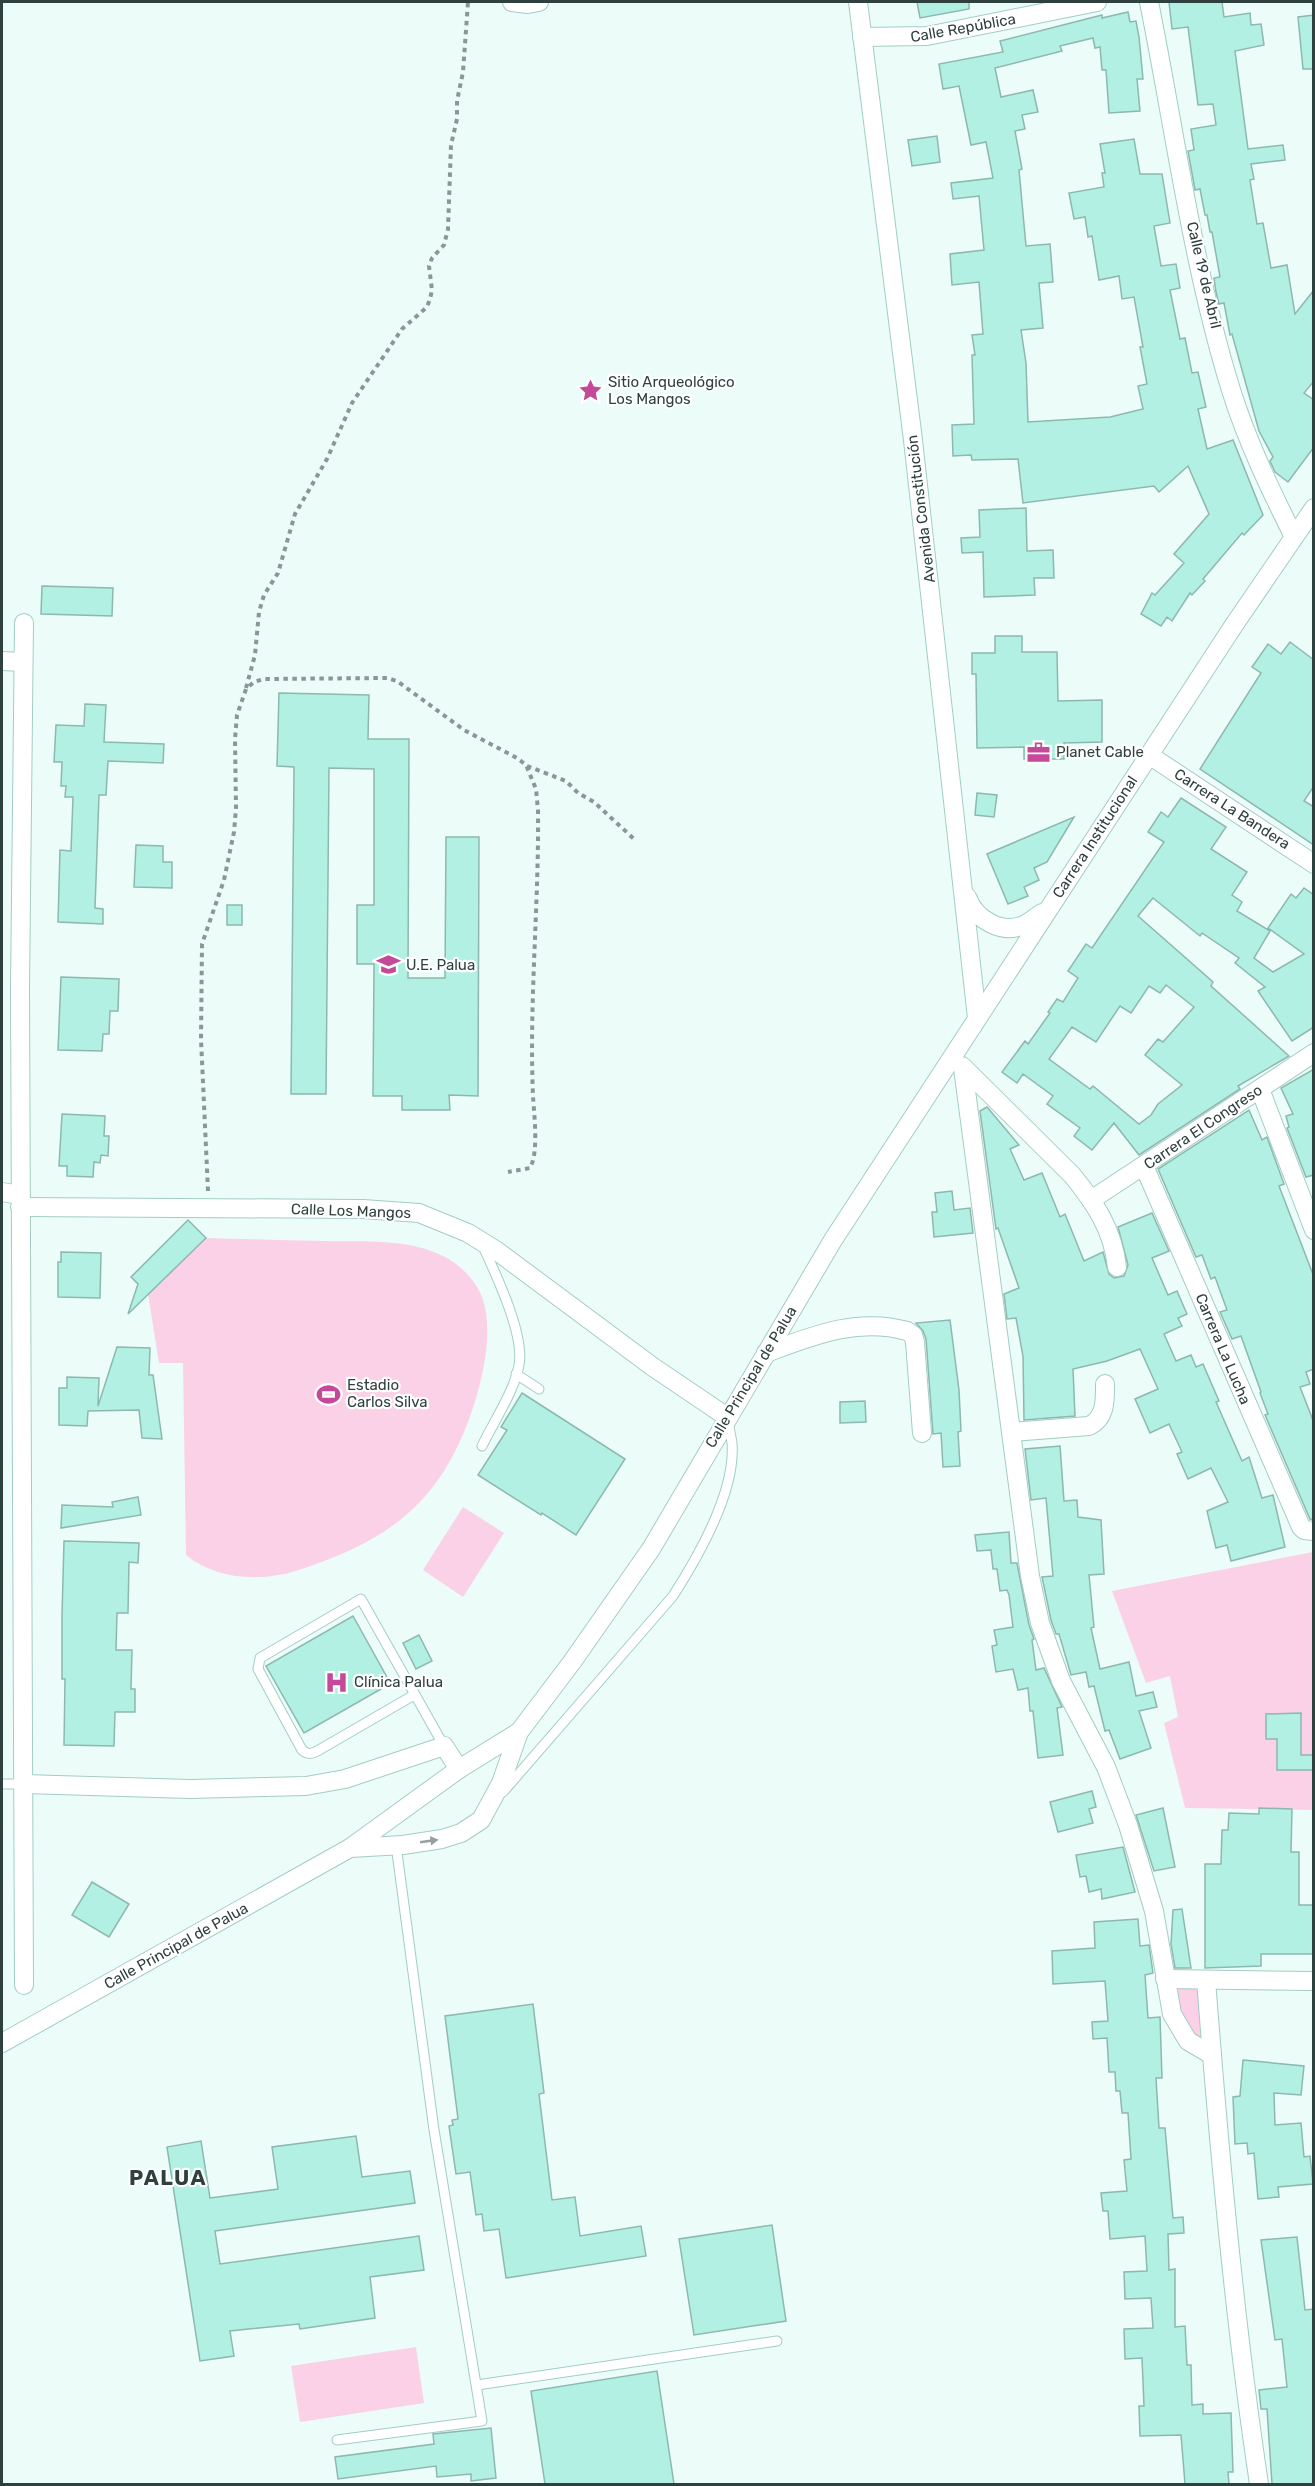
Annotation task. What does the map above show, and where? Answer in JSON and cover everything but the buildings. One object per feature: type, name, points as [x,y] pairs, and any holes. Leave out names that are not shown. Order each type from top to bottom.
[{"type":"street","points":[[512,2],[528,4],[539,2]]},
{"type":"street","name":"Avenida Constitución","points":[[858,2],[915,451],[977,1018]]},
{"type":"street","name":"Calle República","points":[[862,37],[927,36],[1097,2]]},
{"type":"street","name":"Calle 19 de Abril","points":[[1149,2],[1200,270],[1231,389],[1263,475],[1294,537]]},
{"type":"street","name":"Carrera Institucional","points":[[977,1018],[1314,508]]},
{"type":"street","points":[[24,623],[20,1201],[24,1985]]},
{"type":"street","points":[[2,661],[23,663]]},
{"type":"street","name":"Carrera La Bandera","points":[[1149,755],[1314,864]]},
{"type":"street","points":[[963,887],[970,906],[977,915],[997,926],[1010,928],[1024,925],[1048,909]]},
{"type":"street","name":"Calle Principal de Palua","points":[[350,1848],[442,1839],[460,1833],[481,1820],[501,1783],[519,1732],[630,1580],[822,1257],[958,1062],[977,1018]]},
{"type":"street","name":"Carrera El Congreso","points":[[1091,1200],[1314,1053]]},
{"type":"street","points":[[958,1062],[1072,1175],[1106,1222],[1115,1247],[1117,1267]]},
{"type":"street","points":[[958,1062],[1030,1576],[1040,1623],[1061,1681],[1106,1767],[1128,1825],[1155,1911],[1172,2013],[1188,2041],[1212,2055]]},
{"type":"street","points":[[1260,1089],[1314,1230]]},
{"type":"street","name":"Carrera La Lucha","points":[[1144,1166],[1258,1432],[1301,1527],[1309,1531]]},
{"type":"street","name":"Calle Los Mangos","points":[[2,1192],[20,1201],[208,1208],[402,1210],[440,1221],[481,1241],[652,1367],[728,1418]]},
{"type":"street","points":[[766,1353],[819,1333],[846,1328],[867,1325],[907,1331],[913,1335],[915,1342],[922,1433]]},
{"type":"street","points":[[1011,1432],[1089,1426],[1096,1423],[1105,1407],[1105,1384]]},
{"type":"street","name":"Calle Principal de Palua","points":[[2,2043],[350,1848],[459,1769],[519,1732]]},
{"type":"street","points":[[24,1784],[190,1789],[306,1786],[345,1779],[444,1746],[459,1769]]},
{"type":"street","points":[[1165,1980],[1314,1981]]},
{"type":"street","points":[[1206,1980],[1249,2414],[1259,2484]]},
{"type":"lane","points":[[481,1241],[511,1316],[519,1350],[519,1366],[516,1374],[482,1446]]},
{"type":"lane","points":[[516,1374],[539,1389]]},
{"type":"lane","points":[[481,1820],[539,1748],[673,1596],[686,1576],[720,1504],[729,1474],[732,1445],[728,1418]]},
{"type":"lane","points":[[414,1695],[312,1754],[306,1753],[302,1750],[263,1680],[257,1664],[260,1658],[361,1599],[444,1746]]},
{"type":"lane","points":[[2,1784],[24,1784]]},
{"type":"lane","points":[[337,2440],[482,2421],[434,2130],[396,1845]]},
{"type":"lane","points":[[477,2385],[777,2341]]},
{"type":"path","points":[[208,1208],[201,1039],[201,961],[206,930],[224,880],[234,832],[235,739],[240,700],[246,689],[255,655],[259,612],[264,595],[278,573],[295,514],[327,459],[352,403],[402,330],[427,307],[430,299],[432,290],[429,266],[432,258],[444,245],[448,229],[451,144],[457,119],[457,101],[463,72],[468,2]]},
{"type":"path","points":[[246,689],[254,682],[264,679],[387,678],[397,681],[464,730],[526,765],[566,781],[578,793],[594,802],[634,839]]},
{"type":"path","points":[[508,1172],[530,1168],[533,1162],[534,1142],[531,1038],[538,810],[536,789],[526,765]]},
{"type":"shaded area","name":"Estadio Carlos Silva","points":[[206,1238],[370,1241],[417,1247],[445,1257],[457,1265],[473,1281],[483,1300],[487,1318],[487,1339],[480,1385],[465,1430],[439,1479],[412,1510],[382,1533],[344,1553],[288,1573],[242,1577],[212,1570],[186,1555],[183,1363],[159,1363],[148,1294]]},
{"type":"shaded area","points":[[463,1507],[504,1533],[463,1597],[423,1570]]},
{"type":"shaded area","points":[[1313,1552],[1313,1810],[1185,1808],[1164,1723],[1178,1717],[1170,1676],[1146,1683],[1112,1591]]},
{"type":"shaded area","points":[[1165,1980],[1206,1980],[1212,2055],[1198,2049]]},
{"type":"shaded area","points":[[416,2347],[424,2403],[300,2422],[291,2366]]},
{"type":"place","name":"Sitio Arqueológico Los Mangos","points":[[590,391]]},
{"type":"place","name":"Planet Cable","points":[[1038,752]]},
{"type":"place","name":"U.E. Palua","points":[[388,965]]},
{"type":"place","name":"Estadio Carlos Silva","points":[[329,1394]]},
{"type":"place","name":"Clínica Palua","points":[[336,1682]]},
{"type":"district","name":"PALUA","points":[[168,2177]]}]
